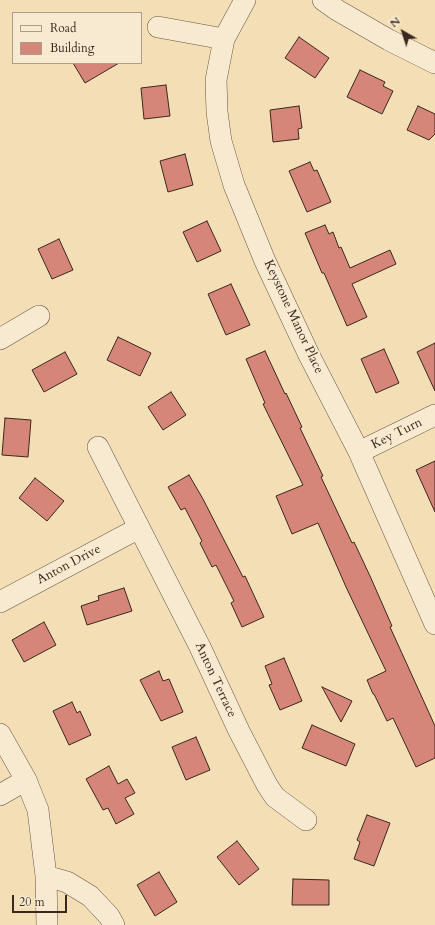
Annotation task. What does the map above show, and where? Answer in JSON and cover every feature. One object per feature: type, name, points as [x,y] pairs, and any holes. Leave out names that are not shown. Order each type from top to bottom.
[{"type":"street","name":"Keystone Manor Place","points":[[245,0],[224,39],[216,80],[217,112],[221,141],[234,185],[265,261],[306,348],[359,452],[435,624]]},
{"type":"street","points":[[323,0],[337,10],[390,40],[435,63]]},
{"type":"street","points":[[158,27],[224,39]]},
{"type":"street","points":[[0,340],[39,316]]},
{"type":"street","name":"Key Turn","points":[[359,452],[435,415]]},
{"type":"street","name":"Anton Terrace","points":[[98,447],[200,647],[239,731],[267,785],[276,797],[306,820]]},
{"type":"street","name":"Anton Drive","points":[[0,602],[139,528]]},
{"type":"street","points":[[0,734],[26,780],[38,810],[46,876],[47,925]]},
{"type":"street","points":[[0,795],[26,780]]},
{"type":"street","points":[[46,876],[67,882],[90,896],[109,916],[114,925]]},
{"type":"building","points":[[299,37],[329,58],[315,78],[285,58]]},
{"type":"building","points":[[74,64],[117,64],[85,83]]},
{"type":"building","points":[[360,70],[385,82],[383,86],[393,91],[382,114],[347,97]]},
{"type":"building","points":[[166,85],[170,116],[144,119],[141,88]]},
{"type":"building","points":[[299,106],[302,128],[298,129],[299,139],[273,142],[270,110]]},
{"type":"building","points":[[418,106],[435,114],[435,134],[429,140],[407,130]]},
{"type":"building","points":[[185,154],[193,185],[168,192],[160,161]]},
{"type":"building","points":[[310,162],[314,171],[317,170],[331,202],[307,212],[289,171]]},
{"type":"building","points":[[207,221],[221,251],[197,262],[183,232]]},
{"type":"building","points":[[325,225],[329,234],[333,232],[339,248],[341,247],[350,268],[390,250],[396,264],[352,284],[367,317],[347,326],[305,233]]},
{"type":"building","points":[[59,239],[73,270],[52,279],[38,249]]},
{"type":"building","points":[[231,284],[250,325],[226,335],[208,294]]},
{"type":"building","points":[[118,337],[151,353],[140,376],[107,360]]},
{"type":"building","points":[[435,343],[435,391],[417,352]]},
{"type":"building","points":[[384,349],[399,383],[376,393],[361,359]]},
{"type":"building","points":[[265,351],[302,427],[300,428],[323,476],[321,477],[352,543],[354,542],[370,576],[392,626],[390,627],[435,726],[435,758],[416,767],[393,718],[387,721],[367,680],[386,671],[346,587],[318,523],[292,534],[276,496],[303,485],[263,404],[265,403],[246,359]]},
{"type":"building","points":[[65,352],[77,374],[44,392],[32,370]]},
{"type":"building","points":[[171,392],[186,415],[163,430],[148,407]]},
{"type":"building","points":[[5,418],[31,420],[28,457],[2,455]]},
{"type":"building","points":[[435,461],[435,512],[416,470]]},
{"type":"building","points":[[189,475],[243,577],[245,576],[264,617],[242,627],[231,603],[234,601],[216,565],[212,567],[200,543],[202,541],[185,508],[181,510],[168,487]]},
{"type":"building","points":[[35,478],[64,501],[47,521],[19,498]]},
{"type":"building","points":[[124,588],[132,611],[87,625],[81,606],[99,600],[98,596]]},
{"type":"building","points":[[44,622],[56,645],[24,662],[12,640]]},
{"type":"building","points":[[284,658],[302,701],[280,710],[269,685],[272,684],[265,666]]},
{"type":"building","points":[[159,671],[163,681],[169,679],[183,712],[161,721],[140,680]]},
{"type":"building","points":[[322,687],[352,701],[341,722]]},
{"type":"building","points":[[72,702],[77,713],[80,711],[91,735],[69,745],[53,711]]},
{"type":"building","points":[[312,725],[355,744],[346,766],[302,748]]},
{"type":"building","points":[[196,737],[210,770],[186,780],[172,747]]},
{"type":"building","points":[[109,766],[118,784],[127,779],[135,793],[125,798],[134,814],[116,824],[108,808],[103,810],[86,779]]},
{"type":"building","points":[[367,815],[390,823],[374,866],[354,859],[360,842],[357,840]]},
{"type":"building","points":[[237,841],[259,869],[239,885],[217,857]]},
{"type":"building","points":[[159,872],[177,902],[155,916],[137,885]]},
{"type":"building","points":[[293,879],[329,880],[329,905],[292,905]]}]
